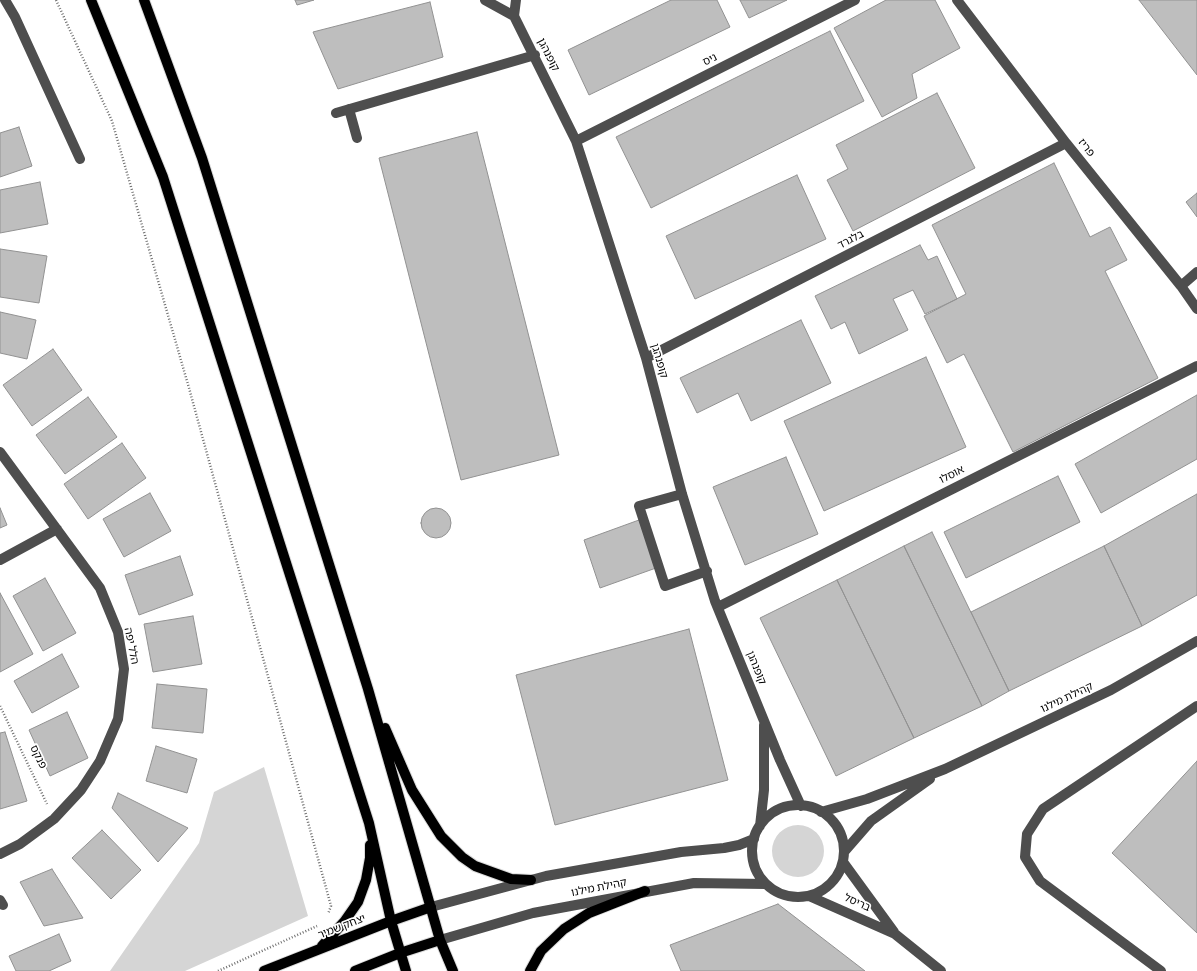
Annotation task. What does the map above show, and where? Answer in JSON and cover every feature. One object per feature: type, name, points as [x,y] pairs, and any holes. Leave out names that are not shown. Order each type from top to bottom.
[{"type":"main road","points":[[91,0],[162,177],[369,823],[391,921],[406,971]]},
{"type":"main road","points":[[144,0],[202,158],[368,689],[440,940],[453,971]]},
{"type":"main road","points":[[368,689],[412,790],[441,836],[462,857],[475,866],[510,879],[531,880]]},
{"type":"main road","points":[[320,948],[344,922],[358,902],[366,880],[370,858],[369,823]]},
{"type":"main road","points":[[530,971],[541,951],[564,929],[589,913],[645,891]]},
{"type":"main road","name":"יצחק שמיר","points":[[264,971],[320,948],[430,907]]},
{"type":"main road","points":[[355,971],[400,953],[440,940]]},
{"type":"street","points":[[5,0],[18,24],[80,159]]},
{"type":"street","points":[[485,0],[514,16],[516,0]]},
{"type":"street","name":"ניס","points":[[576,141],[856,0]]},
{"type":"street","name":"פריז","points":[[957,0],[1066,143],[1181,286],[1197,309]]},
{"type":"street","name":"קופנהגן","points":[[514,16],[535,55],[576,141],[646,358],[682,494],[718,607],[801,806]]},
{"type":"street","points":[[336,113],[535,55]]},
{"type":"street","points":[[349,109],[357,138]]},
{"type":"street","name":"בלגרד","points":[[646,358],[1066,143]]},
{"type":"street","points":[[1181,286],[1197,272]]},
{"type":"street","name":"אוסלו","points":[[718,607],[1197,366]]},
{"type":"street","name":"הלל יפה","points":[[0,452],[100,588],[118,632],[124,669],[118,719],[100,761],[81,790],[54,819],[20,844],[0,854]]},
{"type":"street","points":[[682,494],[639,506],[665,586],[707,571]]},
{"type":"street","points":[[0,560],[57,529]]},
{"type":"street","name":"קהילת מילנו","points":[[821,812],[867,799],[945,769],[1111,690],[1197,641]]},
{"type":"street","points":[[1162,971],[1040,881],[1026,857],[1027,834],[1043,809],[1197,706]]},
{"type":"street","name":"קופנהגן","points":[[760,826],[764,790],[764,719]]},
{"type":"street","name":"קהילת מילנו","points":[[843,857],[858,834],[871,822],[945,769]]},
{"type":"street","points":[[808,806],[821,812],[832,820],[839,831],[843,857],[838,873],[831,884],[821,891],[809,896],[793,897],[778,893],[766,884],[758,874],[754,863],[754,839],[760,826],[769,816],[781,809],[808,806]]},
{"type":"street","name":"קהילת מילנו","points":[[430,907],[531,880],[624,861],[681,852],[724,848],[739,845],[754,839]]},
{"type":"street","name":"בריסל","points":[[843,857],[895,934]]},
{"type":"street","name":"קהילת מילנו","points":[[440,940],[533,913],[645,891],[694,883],[766,884]]},
{"type":"street","name":"בריסל","points":[[809,896],[895,934],[941,971]]},
{"type":"path","points":[[56,0],[112,121],[189,388],[331,906],[328,915]]},
{"type":"path","name":"פנקס","points":[[0,706],[54,819]]},
{"type":"path","points":[[218,971],[318,925]]},
{"type":"shaded area","points":[[264,767],[308,916],[185,971],[110,971],[199,843],[214,792]]},
{"type":"shaded area","points":[[798,825],[812,829],[820,837],[824,851],[820,865],[812,873],[798,877],[784,873],[776,865],[772,851],[776,837],[784,829]]},
{"type":"building","points":[[295,0],[314,0],[297,5]]},
{"type":"building","points":[[671,0],[717,0],[730,27],[589,95],[568,50]]},
{"type":"building","points":[[740,0],[787,0],[749,18]]},
{"type":"building","points":[[886,0],[935,0],[960,48],[912,74],[917,98],[882,117],[834,28]]},
{"type":"building","points":[[1139,0],[1197,0],[1197,75]]},
{"type":"building","points":[[430,2],[443,57],[338,89],[313,32]]},
{"type":"building","points":[[830,31],[864,101],[651,208],[616,137]]},
{"type":"building","points":[[937,93],[975,168],[853,231],[827,180],[848,169],[836,145]]},
{"type":"building","points":[[19,127],[32,166],[0,177],[0,133]]},
{"type":"building","points":[[477,132],[559,455],[461,480],[379,158]]},
{"type":"building","points":[[1054,163],[1090,237],[1110,227],[1127,260],[1105,271],[1158,378],[1013,452],[964,354],[947,363],[924,316],[966,294],[932,225]]},
{"type":"building","points":[[797,175],[826,239],[695,299],[666,236]]},
{"type":"building","points":[[40,182],[48,224],[0,233],[0,190]]},
{"type":"building","points":[[1197,193],[1197,217],[1186,202]]},
{"type":"building","points":[[920,245],[928,260],[937,256],[957,299],[925,314],[913,290],[893,299],[908,330],[859,354],[845,322],[831,329],[815,296]]},
{"type":"building","points":[[0,249],[47,256],[39,303],[0,297]]},
{"type":"building","points":[[0,312],[36,320],[27,359],[0,353]]},
{"type":"building","points":[[801,320],[831,383],[751,421],[738,393],[697,413],[680,378]]},
{"type":"building","points":[[53,349],[82,390],[32,426],[3,385]]},
{"type":"building","points":[[926,357],[966,447],[824,511],[784,421]]},
{"type":"building","points":[[1197,395],[1197,459],[1101,513],[1075,464]]},
{"type":"building","points":[[88,397],[117,437],[65,474],[36,435]]},
{"type":"building","points":[[122,443],[146,478],[88,519],[64,484]]},
{"type":"building","points":[[786,457],[818,534],[745,565],[713,487]]},
{"type":"building","points":[[1058,476],[1080,522],[966,578],[944,532]]},
{"type":"building","points":[[150,493],[171,531],[124,557],[103,519]]},
{"type":"building","points":[[1197,494],[1197,595],[1142,626],[1104,546]]},
{"type":"building","points":[[0,508],[7,525],[0,528]]},
{"type":"building","points":[[436,508],[442,509],[450,517],[450,529],[442,537],[436,538],[430,537],[422,529],[421,523],[422,517],[430,509]]},
{"type":"building","points":[[639,520],[656,568],[600,588],[584,540]]},
{"type":"building","points":[[932,532],[1009,691],[982,706],[904,546]]},
{"type":"building","points":[[904,546],[982,706],[914,738],[837,580]]},
{"type":"building","points":[[1104,546],[1142,626],[1009,691],[971,612]]},
{"type":"building","points":[[180,556],[193,595],[139,615],[125,575]]},
{"type":"building","points":[[45,578],[76,633],[43,651],[13,596]]},
{"type":"building","points":[[837,580],[914,738],[836,776],[760,618]]},
{"type":"building","points":[[0,593],[33,654],[0,672]]},
{"type":"building","points":[[193,616],[202,664],[153,672],[144,624]]},
{"type":"building","points":[[689,629],[728,780],[555,825],[516,675]]},
{"type":"building","points":[[62,654],[79,687],[32,713],[14,681]]},
{"type":"building","points":[[157,684],[207,689],[203,733],[152,728]]},
{"type":"building","points":[[67,712],[88,758],[50,776],[29,730]]},
{"type":"building","points":[[5,732],[27,801],[0,809],[0,733]]},
{"type":"building","points":[[156,746],[197,759],[187,793],[146,781]]},
{"type":"building","points":[[1197,761],[1197,933],[1112,853]]},
{"type":"building","points":[[118,793],[188,828],[158,862],[112,808]]},
{"type":"building","points":[[102,830],[141,870],[111,899],[72,858]]},
{"type":"building","points":[[52,869],[83,918],[44,926],[20,882]]},
{"type":"building","points":[[778,904],[865,971],[681,971],[670,945]]},
{"type":"building","points":[[59,934],[71,961],[49,971],[16,971],[9,956]]}]
